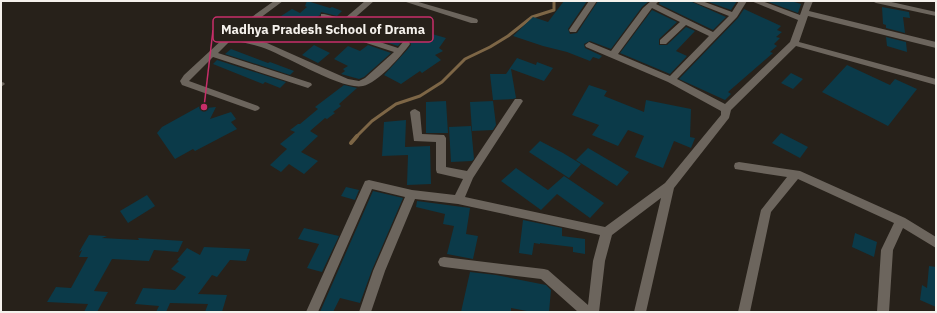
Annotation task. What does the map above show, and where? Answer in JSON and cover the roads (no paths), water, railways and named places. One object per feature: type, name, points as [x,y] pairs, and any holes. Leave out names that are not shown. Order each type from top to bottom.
[{"type":"street","points":[[255,108],[185,83],[184,81],[186,77],[213,54],[230,36],[279,1]]},
{"type":"street","points":[[370,1],[347,20],[342,28],[342,32],[399,51]]},
{"type":"street","points":[[407,1],[474,21]]},
{"type":"street","points":[[573,30],[593,1]]},
{"type":"street","points":[[695,1],[734,15]]},
{"type":"street","points":[[671,80],[734,15],[743,1]]},
{"type":"street","points":[[755,1],[804,16],[936,45]]},
{"type":"street","points":[[593,312],[599,261],[607,232],[669,186],[726,116],[726,109],[794,43],[809,1]]},
{"type":"street","points":[[876,1],[936,14]]},
{"type":"street","points":[[613,55],[653,3],[714,35]]},
{"type":"street","points":[[324,16],[341,21],[347,20]]},
{"type":"street","points":[[663,42],[685,21]]},
{"type":"street","points":[[215,33],[264,45],[345,82],[354,84],[366,83],[373,78],[406,44]]},
{"type":"street","points":[[794,43],[936,82]]},
{"type":"street","points":[[590,44],[671,80],[726,109]]},
{"type":"street","points":[[213,54],[308,85]]},
{"type":"street","points":[[458,200],[469,176],[518,102]]},
{"type":"street","points":[[415,112],[417,138],[442,138],[441,170],[469,176]]},
{"type":"street","points":[[739,166],[796,174],[901,221],[936,243]]},
{"type":"street","points":[[744,312],[766,210],[796,174]]},
{"type":"street","points":[[312,312],[369,184],[412,194],[458,200],[607,232]]},
{"type":"street","points":[[640,312],[669,186]]},
{"type":"street","points":[[365,312],[379,271],[412,194]]},
{"type":"street","points":[[883,312],[887,250],[901,221]]},
{"type":"street","points":[[444,262],[544,274],[587,312]]},
{"type":"waterway","points":[[357,136],[372,121],[396,104],[420,96],[442,82],[465,59],[490,47],[508,36],[532,17],[554,10],[554,1]]},
{"type":"waterway","points":[[351,143],[357,136]]},
{"type":"place","name":"Madhya Pradesh School of Drama","points":[[204,107]]}]
